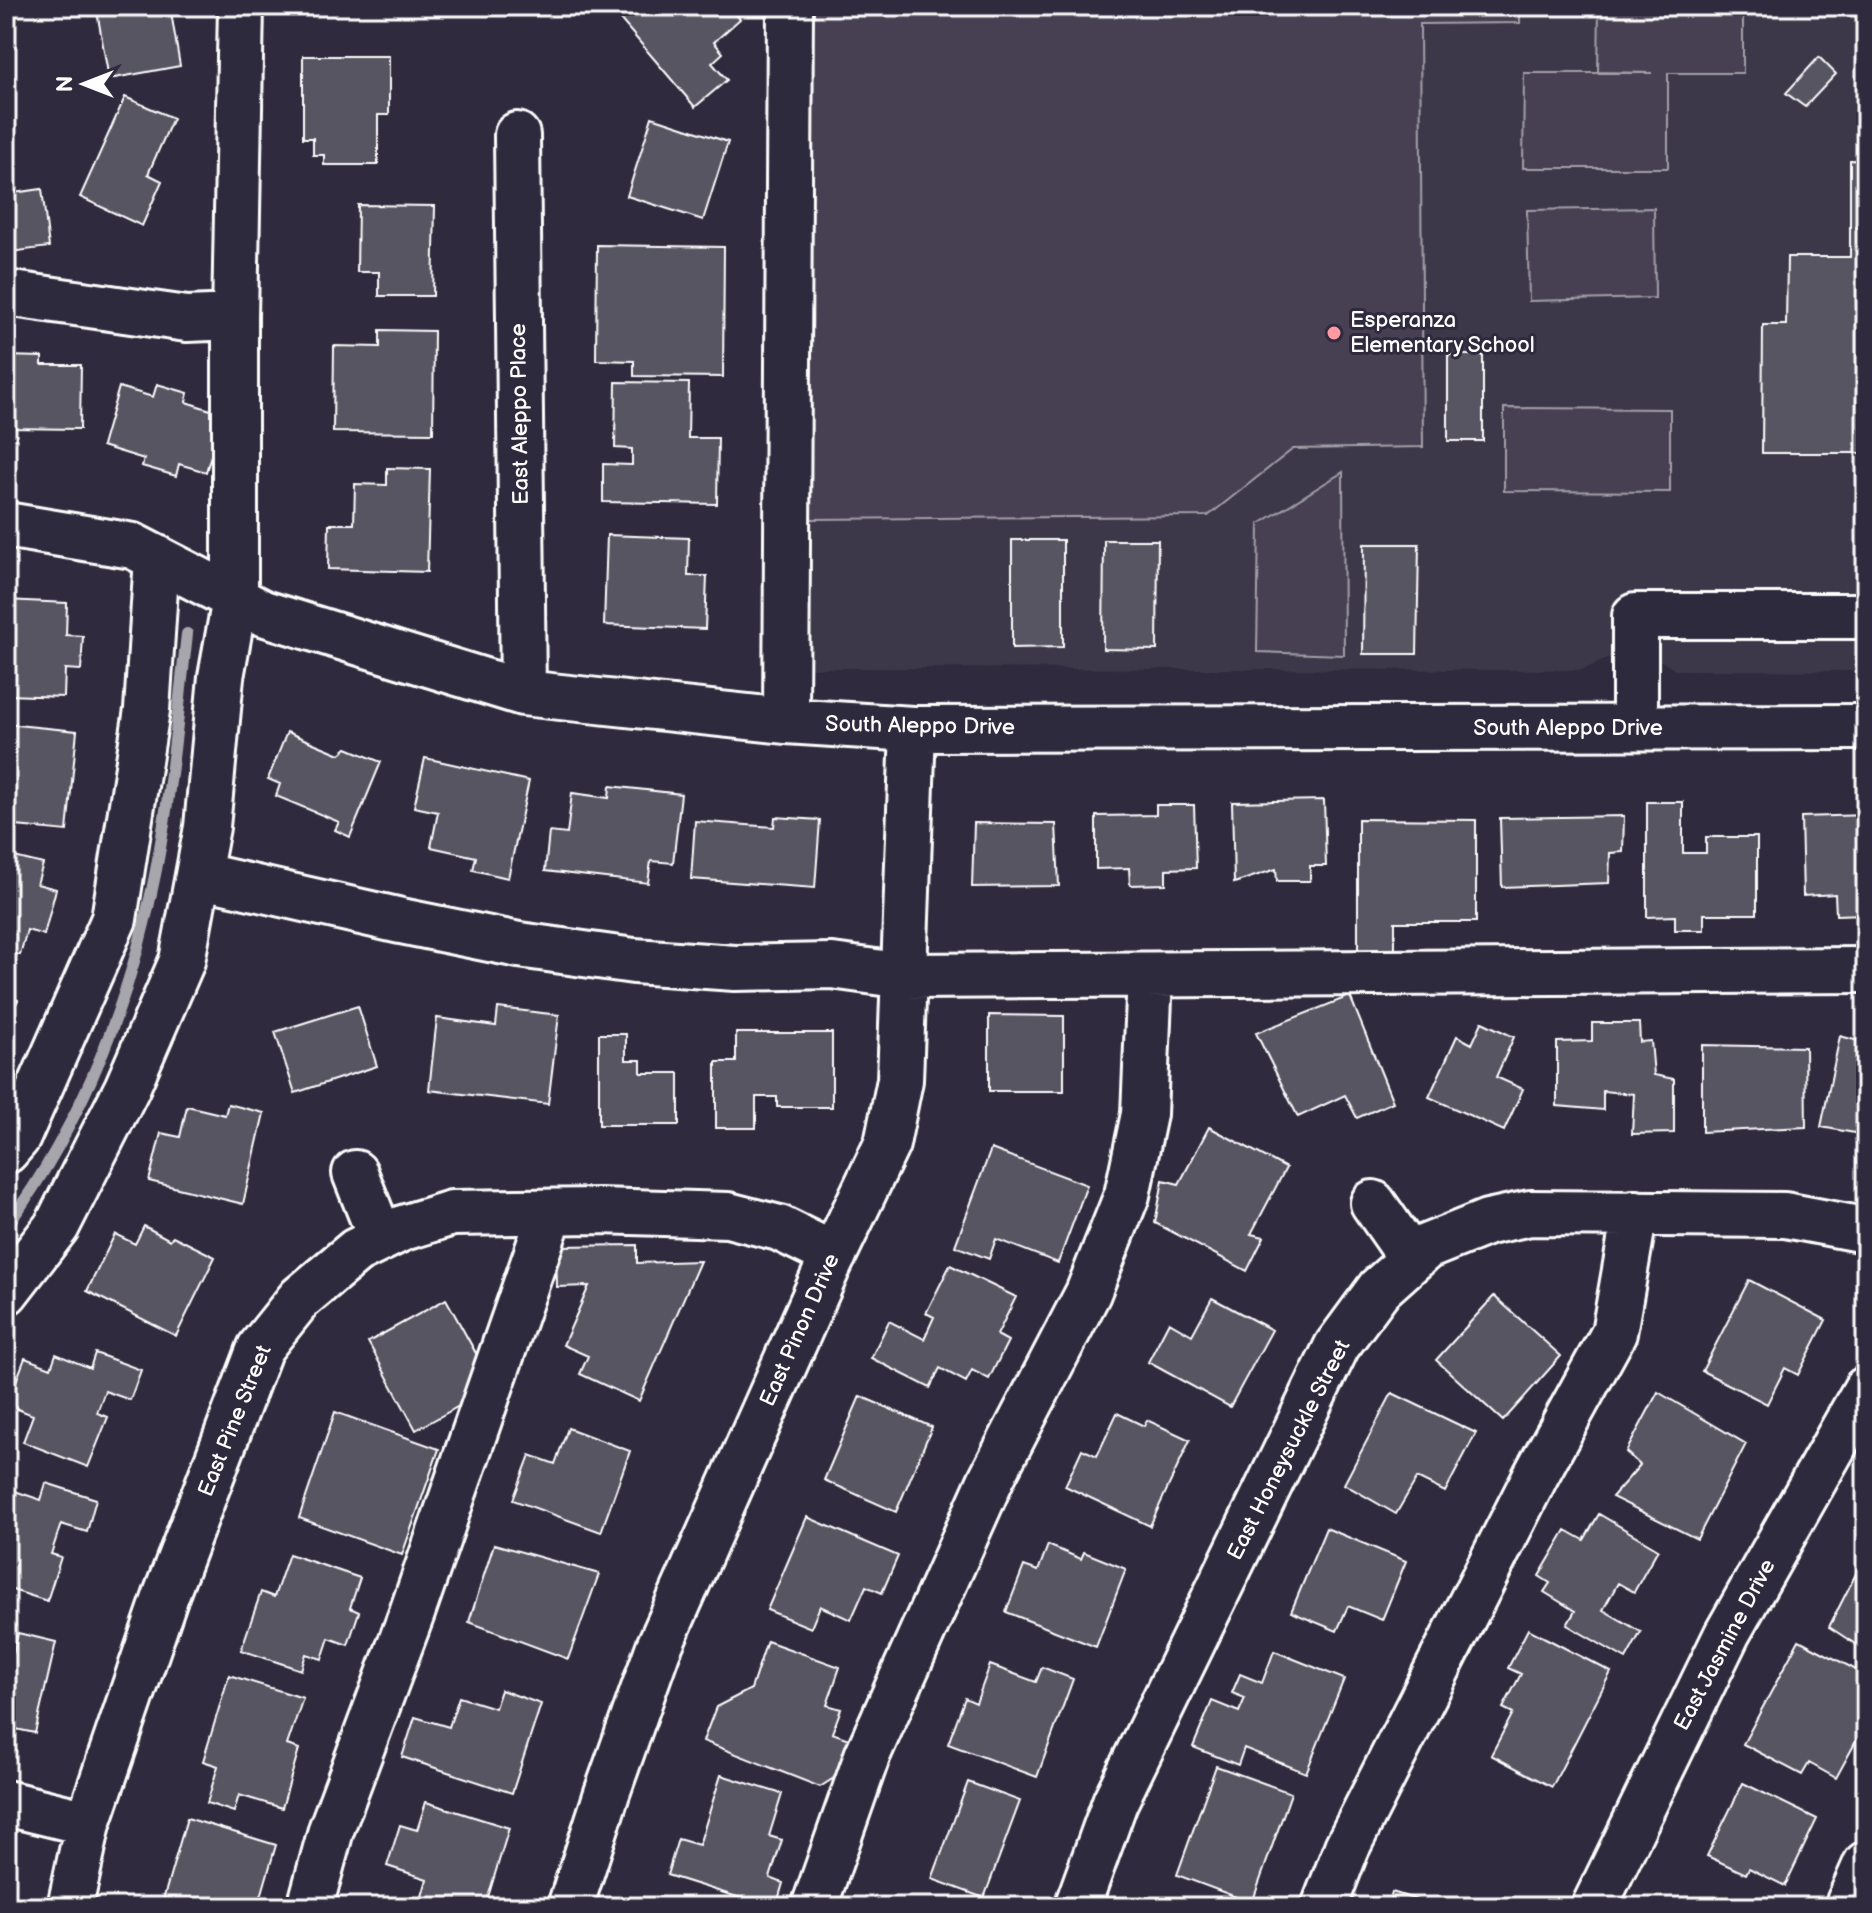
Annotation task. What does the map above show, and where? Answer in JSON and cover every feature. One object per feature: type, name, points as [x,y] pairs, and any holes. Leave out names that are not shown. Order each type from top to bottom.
[{"type":"street","points":[[6,1292],[57,1226],[127,1088],[182,961],[207,827],[221,677],[235,599],[235,317],[241,6]]},
{"type":"street","points":[[786,721],[790,6]]},
{"type":"street","name":"East Aleppo Place","points":[[517,135],[523,693]]},
{"type":"street","points":[[6,293],[187,319],[235,317]]},
{"type":"street","name":"South Aleppo Drive","points":[[6,525],[133,546],[263,613],[523,693],[786,721],[913,729],[1866,727]]},
{"type":"street","points":[[6,1151],[18,1137],[114,919],[147,710],[157,558]]},
{"type":"street","points":[[1635,727],[1635,616],[1866,616]]},
{"type":"street","name":"East Pinon Drive","points":[[570,1907],[658,1649],[834,1255],[887,1144],[900,1080],[913,729]]},
{"type":"street","points":[[198,875],[519,945],[634,961],[735,968],[832,966],[904,976],[1866,970]]},
{"type":"street","points":[[814,1907],[867,1756],[992,1477],[1088,1293],[1127,1195],[1144,1114],[1150,975]]},
{"type":"street","points":[[355,1173],[381,1239]]},
{"type":"street","points":[[1373,1203],[1412,1259]]},
{"type":"street","name":"East Pine Street","points":[[70,1907],[88,1823],[166,1595],[260,1348],[300,1298],[356,1251],[403,1228],[452,1213],[599,1211],[728,1215],[779,1228],[834,1255]]},
{"type":"street","points":[[310,1907],[331,1830],[412,1613],[551,1212]]},
{"type":"street","name":"East Honeysuckle Street","points":[[1077,1907],[1115,1802],[1337,1346],[1379,1289],[1426,1247],[1488,1222],[1530,1213],[1785,1215],[1866,1232]]},
{"type":"street","points":[[1324,1907],[1347,1847],[1536,1475],[1614,1333],[1635,1213]]},
{"type":"street","name":"East Jasmine Drive","points":[[1594,1907],[1727,1634],[1866,1389]]},
{"type":"street","points":[[6,1803],[88,1823]]},
{"type":"street","points":[[1847,1907],[1866,1864]]},
{"type":"shaded area","name":"Esperanza Elementary School","points":[[803,6],[1866,6],[1866,671],[1675,670],[1661,661],[1607,659],[1582,670],[801,668]]},
{"type":"shaded area","points":[[808,6],[1520,6],[1520,23],[1420,24],[1423,447],[1293,449],[1208,516],[811,519]]},
{"type":"shaded area","points":[[1599,6],[1743,6],[1743,73],[1668,73],[1668,168],[1523,168],[1524,73],[1652,73],[1598,72]]},
{"type":"shaded area","points":[[1654,208],[1655,298],[1529,301],[1527,210]]},
{"type":"shaded area","points":[[1504,408],[1670,409],[1670,492],[1504,491]]},
{"type":"shaded area","points":[[1343,472],[1344,655],[1257,652],[1259,524]]},
{"type":"building","points":[[96,6],[170,6],[180,66],[109,79]]},
{"type":"building","points":[[622,6],[729,6],[740,19],[714,42],[723,53],[712,63],[727,80],[695,107],[614,12]]},
{"type":"building","points":[[303,56],[389,56],[389,115],[378,115],[378,165],[324,165],[324,155],[313,155],[313,138],[303,138]]},
{"type":"building","points":[[1819,57],[1836,74],[1805,107],[1786,93]]},
{"type":"building","points":[[125,97],[173,118],[148,174],[162,181],[142,226],[80,197]]},
{"type":"building","points":[[652,117],[728,142],[703,220],[627,196]]},
{"type":"building","points":[[1850,160],[1866,161],[1866,453],[1762,453],[1763,325],[1786,325],[1787,257],[1850,257]]},
{"type":"building","points":[[42,189],[49,247],[10,252],[11,260],[6,261],[6,194]]},
{"type":"building","points":[[358,205],[435,206],[433,296],[379,296],[379,272],[357,272]]},
{"type":"building","points":[[597,245],[724,247],[723,377],[634,376],[634,361],[596,360]]},
{"type":"building","points":[[380,330],[434,331],[433,433],[333,432],[334,346],[380,347]]},
{"type":"building","points":[[1448,355],[1483,355],[1483,441],[1448,441]]},
{"type":"building","points":[[6,356],[42,357],[42,365],[81,365],[80,429],[6,428]]},
{"type":"building","points":[[616,382],[689,383],[688,438],[718,438],[717,504],[603,502],[603,464],[632,465],[632,449],[615,448]]},
{"type":"building","points":[[157,384],[188,393],[186,402],[223,414],[206,472],[179,464],[176,476],[142,466],[144,459],[102,446],[119,387],[153,397]]},
{"type":"building","points":[[387,468],[430,469],[427,572],[328,569],[329,524],[354,524],[355,484],[387,485]]},
{"type":"building","points":[[607,535],[689,538],[688,576],[707,576],[705,629],[604,625]]},
{"type":"building","points":[[1012,540],[1063,540],[1063,647],[1012,648]]},
{"type":"building","points":[[1104,540],[1158,540],[1157,650],[1103,649]]},
{"type":"building","points":[[1364,544],[1419,544],[1417,654],[1363,654]]},
{"type":"building","points":[[6,600],[67,603],[66,635],[83,636],[81,670],[65,669],[64,697],[7,695]]},
{"type":"building","points":[[6,724],[77,731],[67,831],[6,825]]},
{"type":"building","points":[[287,732],[340,754],[347,748],[381,762],[350,837],[335,830],[339,822],[276,796],[280,784],[268,779]]},
{"type":"building","points":[[425,758],[529,781],[508,878],[473,870],[476,857],[431,847],[438,812],[414,807]]},
{"type":"building","points":[[610,786],[681,794],[673,863],[651,861],[648,883],[545,871],[549,832],[567,834],[572,793],[609,798]]},
{"type":"building","points":[[1324,800],[1326,866],[1310,866],[1310,881],[1277,881],[1276,869],[1234,883],[1232,802]]},
{"type":"building","points":[[1647,802],[1683,802],[1683,853],[1706,853],[1706,837],[1757,837],[1757,914],[1704,914],[1704,930],[1675,930],[1675,916],[1647,917]]},
{"type":"building","points":[[1156,805],[1194,805],[1196,868],[1166,869],[1166,884],[1130,885],[1129,868],[1096,869],[1096,816],[1156,815]]},
{"type":"building","points":[[1866,815],[1866,914],[1836,915],[1835,894],[1803,896],[1801,817]]},
{"type":"building","points":[[1624,816],[1623,852],[1610,853],[1609,883],[1502,887],[1500,818]]},
{"type":"building","points":[[775,817],[820,820],[815,888],[691,879],[695,821],[774,827]]},
{"type":"building","points":[[1358,819],[1476,820],[1476,922],[1395,922],[1395,961],[1358,961]]},
{"type":"building","points":[[974,823],[1056,824],[1059,886],[972,887]]},
{"type":"building","points":[[6,855],[43,864],[37,884],[56,889],[44,935],[27,930],[20,955],[6,952]]},
{"type":"building","points":[[6,993],[18,1000],[6,1022]]},
{"type":"building","points":[[1350,996],[1393,1102],[1357,1118],[1345,1095],[1298,1117],[1256,1033]]},
{"type":"building","points":[[358,1006],[377,1066],[295,1093],[275,1032]]},
{"type":"building","points":[[498,1008],[559,1015],[548,1104],[429,1090],[437,1018],[496,1026]]},
{"type":"building","points":[[989,1015],[1064,1016],[1064,1091],[989,1091]]},
{"type":"building","points":[[1482,1022],[1514,1037],[1496,1077],[1523,1089],[1504,1131],[1429,1097],[1457,1036],[1472,1044]]},
{"type":"building","points":[[1592,1023],[1639,1023],[1640,1042],[1651,1041],[1654,1075],[1674,1079],[1674,1133],[1632,1134],[1634,1094],[1603,1091],[1603,1110],[1557,1106],[1557,1042],[1592,1041]]},
{"type":"building","points":[[736,1033],[832,1033],[832,1107],[777,1107],[777,1097],[756,1097],[756,1128],[716,1128],[716,1062],[736,1062]]},
{"type":"building","points":[[599,1034],[626,1034],[626,1060],[641,1060],[641,1073],[679,1073],[679,1125],[599,1125]]},
{"type":"building","points":[[1840,1036],[1866,1043],[1866,1135],[1821,1127]]},
{"type":"building","points":[[1702,1045],[1805,1047],[1806,1127],[1702,1132]]},
{"type":"building","points":[[228,1104],[264,1113],[243,1204],[149,1181],[161,1133],[180,1137],[187,1106],[225,1115]]},
{"type":"building","points":[[1209,1127],[1286,1168],[1251,1234],[1264,1237],[1247,1271],[1155,1223],[1163,1180],[1179,1184]]},
{"type":"building","points":[[991,1149],[1087,1185],[1058,1263],[996,1239],[989,1259],[955,1246]]},
{"type":"building","points":[[144,1226],[170,1240],[173,1236],[215,1257],[176,1336],[87,1291],[115,1234],[135,1244]]},
{"type":"building","points":[[637,1245],[637,1263],[700,1261],[639,1401],[580,1374],[588,1356],[563,1345],[589,1286],[557,1287],[556,1246]]},
{"type":"building","points":[[950,1265],[1016,1297],[997,1335],[1008,1341],[989,1379],[972,1370],[966,1382],[940,1368],[930,1388],[871,1358],[889,1321],[924,1339],[934,1317],[926,1313]]},
{"type":"building","points":[[1749,1280],[1826,1320],[1798,1375],[1785,1368],[1767,1404],[1702,1371]]},
{"type":"building","points":[[1494,1296],[1561,1356],[1503,1421],[1436,1360]]},
{"type":"building","points":[[1212,1298],[1272,1330],[1230,1407],[1148,1362],[1169,1322],[1192,1335]]},
{"type":"building","points":[[446,1299],[483,1366],[471,1373],[482,1393],[416,1430],[368,1342]]},
{"type":"building","points":[[95,1353],[141,1370],[130,1400],[105,1391],[97,1413],[108,1417],[88,1467],[23,1442],[33,1415],[7,1405],[25,1358],[51,1368],[56,1354],[90,1368]]},
{"type":"building","points":[[1658,1392],[1746,1444],[1697,1539],[1612,1497],[1640,1465],[1626,1452]]},
{"type":"building","points":[[1392,1393],[1476,1433],[1445,1492],[1417,1478],[1396,1514],[1344,1484]]},
{"type":"building","points":[[860,1396],[932,1427],[896,1512],[824,1480]]},
{"type":"building","points":[[335,1412],[439,1449],[402,1555],[299,1518]]},
{"type":"building","points":[[1117,1413],[1144,1426],[1147,1420],[1190,1440],[1150,1526],[1065,1486],[1082,1449],[1097,1456]]},
{"type":"building","points":[[568,1428],[630,1451],[601,1532],[513,1500],[530,1455],[555,1464]]},
{"type":"building","points":[[46,1483],[96,1499],[87,1532],[61,1524],[51,1554],[61,1557],[47,1601],[6,1588],[6,1502],[12,1490],[41,1500]]},
{"type":"building","points":[[1599,1514],[1658,1549],[1634,1592],[1618,1583],[1603,1610],[1641,1632],[1626,1659],[1567,1625],[1575,1611],[1544,1592],[1550,1583],[1539,1576],[1566,1530],[1584,1540]]},
{"type":"building","points":[[807,1517],[898,1556],[882,1593],[866,1586],[851,1620],[820,1606],[811,1628],[767,1610]]},
{"type":"building","points":[[1326,1528],[1406,1561],[1382,1620],[1348,1606],[1337,1631],[1291,1612]]},
{"type":"building","points":[[494,1544],[599,1574],[568,1659],[469,1622]]},
{"type":"building","points":[[1048,1545],[1081,1559],[1084,1552],[1126,1569],[1096,1647],[1006,1612],[1024,1566],[1038,1571]]},
{"type":"building","points":[[289,1554],[360,1578],[350,1608],[359,1612],[348,1645],[329,1638],[322,1659],[306,1654],[301,1670],[241,1650],[261,1592],[274,1597]]},
{"type":"building","points":[[1866,1554],[1866,1651],[1829,1627]]},
{"type":"building","points":[[1528,1629],[1611,1672],[1552,1787],[1491,1755],[1513,1713],[1503,1708],[1521,1674],[1508,1668]]},
{"type":"building","points":[[18,1633],[56,1642],[35,1733],[6,1727],[6,1652],[13,1654]]},
{"type":"building","points":[[1799,1640],[1866,1675],[1866,1723],[1836,1778],[1809,1763],[1802,1775],[1743,1744]]},
{"type":"building","points":[[767,1641],[840,1667],[827,1705],[841,1709],[832,1733],[852,1740],[840,1774],[820,1787],[703,1741],[716,1707],[751,1689]]},
{"type":"building","points":[[1274,1651],[1344,1679],[1306,1773],[1244,1748],[1238,1765],[1193,1747],[1212,1701],[1239,1712],[1245,1698],[1232,1693],[1240,1674],[1262,1683]]},
{"type":"building","points":[[990,1665],[1036,1682],[1042,1667],[1073,1679],[1037,1777],[948,1744],[965,1698],[976,1703]]},
{"type":"building","points":[[229,1675],[303,1698],[287,1745],[299,1749],[282,1808],[239,1795],[234,1812],[207,1803],[218,1766],[203,1761]]},
{"type":"building","points":[[501,1690],[541,1704],[512,1793],[402,1757],[415,1717],[449,1727],[459,1697],[495,1708]]},
{"type":"building","points":[[1216,1766],[1291,1793],[1252,1903],[1177,1875]]},
{"type":"building","points":[[721,1775],[782,1794],[769,1836],[782,1840],[770,1878],[783,1883],[776,1907],[667,1875],[678,1839],[699,1845]]},
{"type":"building","points":[[968,1782],[1020,1801],[984,1898],[932,1879]]},
{"type":"building","points":[[1743,1783],[1817,1819],[1785,1886],[1749,1868],[1746,1874],[1707,1856]]},
{"type":"building","points":[[426,1802],[509,1828],[485,1907],[419,1907],[427,1879],[387,1866],[400,1825],[417,1830]]},
{"type":"building","points":[[187,1818],[276,1845],[258,1907],[220,1907],[199,1901],[198,1907],[161,1907]]},
{"type":"building","points":[[1392,1892],[1439,1907],[1387,1907]]},
{"type":"waterway","points":[[6,1227],[34,1187],[81,1102],[101,1057],[133,964],[161,841],[187,634]]},
{"type":"place","name":"Esperanza Elementary School","points":[[1334,333]]}]
